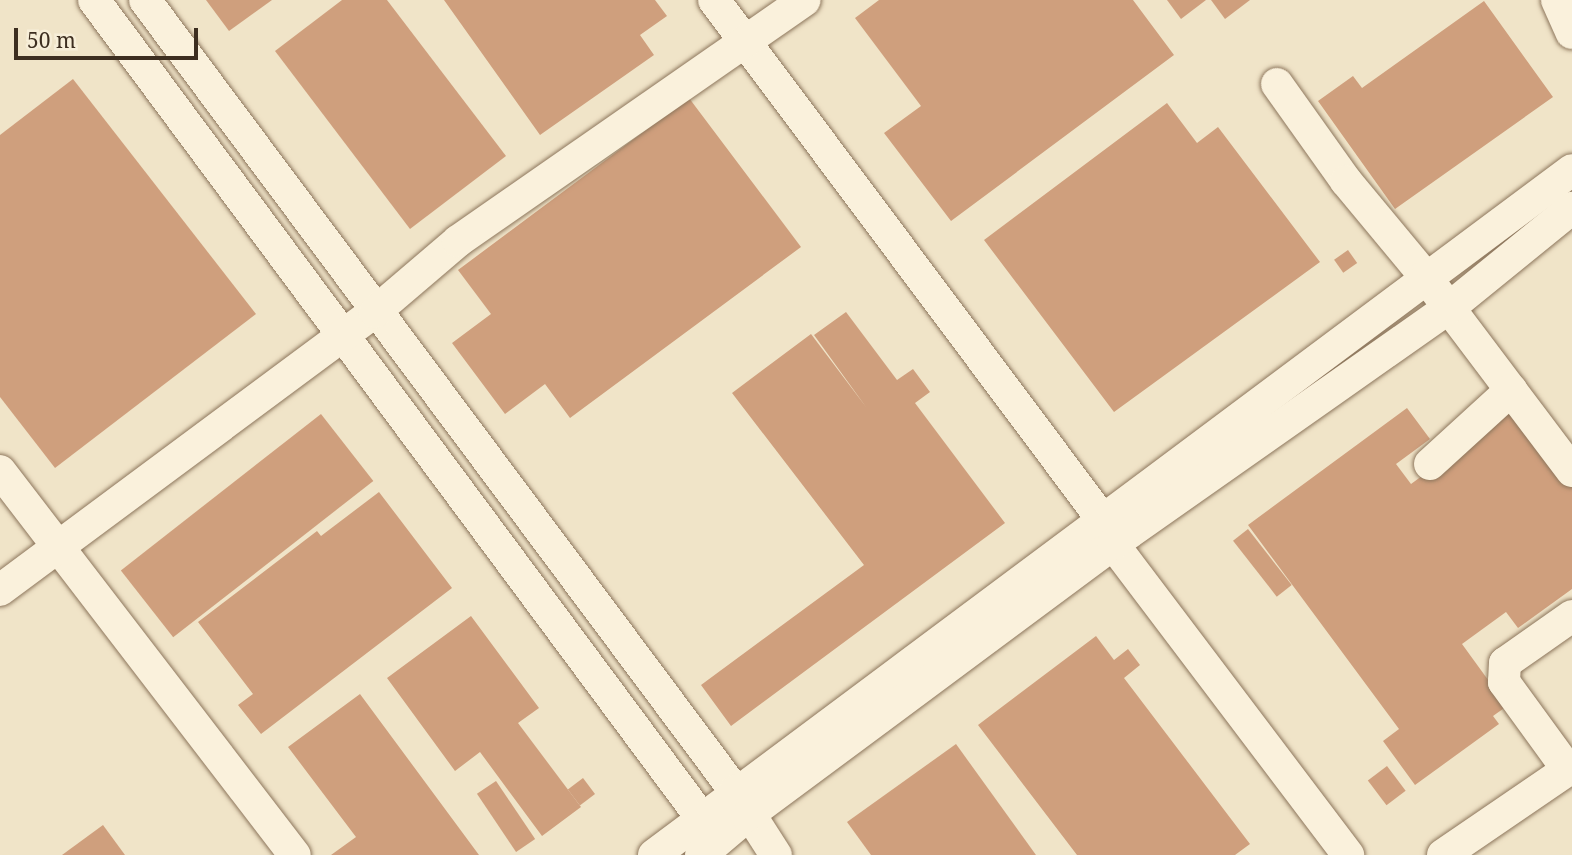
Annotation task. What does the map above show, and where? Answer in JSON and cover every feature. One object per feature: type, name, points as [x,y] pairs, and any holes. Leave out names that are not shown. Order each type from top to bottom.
[{"type":"street","points":[[94,0],[711,844]]},
{"type":"street","points":[[145,0],[741,803],[776,855]]},
{"type":"street","points":[[714,0],[1348,855]]},
{"type":"street","points":[[0,590],[375,312],[458,241],[805,0]]},
{"type":"street","points":[[1557,0],[1572,33]]},
{"type":"street","points":[[1277,84],[1346,181],[1425,276],[1572,471]]},
{"type":"street","points":[[654,855],[711,844],[741,803],[1108,531],[1425,276],[1572,170]]},
{"type":"street","points":[[1108,531],[1449,308],[1572,208]]},
{"type":"street","points":[[1430,464],[1511,390]]},
{"type":"street","points":[[0,471],[295,855]]},
{"type":"street","points":[[1443,855],[1570,769],[1504,682],[1505,663],[1572,616]]},
{"type":"building","points":[[206,0],[272,0],[229,31]]},
{"type":"building","points":[[342,0],[387,0],[506,156],[410,229],[275,51]]},
{"type":"building","points":[[444,0],[655,0],[667,16],[640,35],[654,55],[540,135]]},
{"type":"building","points":[[879,0],[1133,0],[1174,55],[951,221],[884,133],[921,106],[855,18]]},
{"type":"building","points":[[1167,0],[1206,0],[1181,19]]},
{"type":"building","points":[[1211,0],[1250,0],[1225,19]]},
{"type":"building","points":[[1484,1],[1553,97],[1395,209],[1318,101],[1353,76],[1362,88]]},
{"type":"building","points":[[73,79],[256,314],[55,468],[0,397],[0,135]]},
{"type":"building","points":[[689,98],[801,247],[570,418],[545,384],[505,414],[452,343],[491,314],[458,270]]},
{"type":"building","points":[[1167,103],[1197,143],[1218,127],[1320,262],[1114,412],[984,240]]},
{"type":"building","points":[[1348,250],[1357,263],[1343,273],[1334,260]]},
{"type":"building","points":[[846,312],[897,380],[913,369],[930,392],[915,403],[1005,523],[731,726],[701,685],[864,565],[732,393],[811,334],[866,407],[814,335]]},
{"type":"building","points":[[1519,405],[1572,476],[1572,589],[1518,628],[1506,612],[1462,644],[1507,706],[1493,716],[1499,724],[1415,785],[1383,741],[1399,729],[1248,525],[1407,408],[1430,439],[1396,464],[1411,484]]},
{"type":"building","points":[[321,414],[373,481],[173,637],[121,570]]},
{"type":"building","points":[[379,492],[452,588],[261,734],[238,705],[253,694],[198,622],[317,531],[321,536]]},
{"type":"building","points":[[1248,529],[1292,585],[1277,597],[1233,541]]},
{"type":"building","points":[[471,616],[539,708],[518,723],[581,807],[542,836],[480,752],[455,771],[387,678]]},
{"type":"building","points":[[1096,636],[1114,660],[1128,649],[1140,665],[1124,678],[1250,844],[1235,855],[1077,855],[978,725]]},
{"type":"building","points":[[360,694],[479,855],[331,855],[356,837],[288,747]]},
{"type":"building","points":[[956,744],[1036,855],[871,855],[847,822]]},
{"type":"building","points":[[1387,766],[1406,791],[1386,805],[1368,780]]},
{"type":"building","points":[[583,778],[595,794],[580,805],[568,789]]},
{"type":"building","points":[[496,781],[535,839],[516,852],[477,794]]},
{"type":"building","points":[[103,825],[125,855],[62,855]]}]
